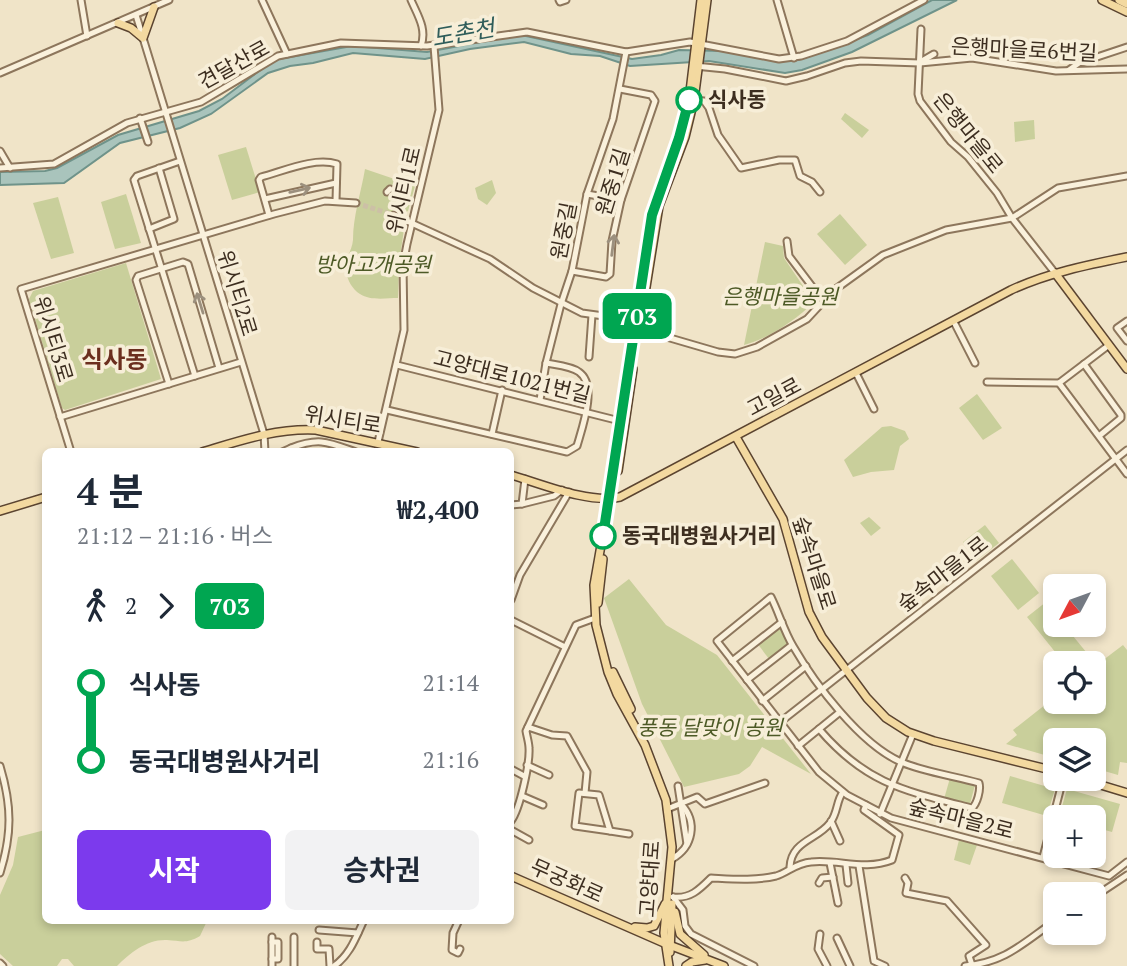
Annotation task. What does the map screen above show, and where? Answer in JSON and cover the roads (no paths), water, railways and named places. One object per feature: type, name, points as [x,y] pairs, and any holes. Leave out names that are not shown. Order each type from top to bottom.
[{"type":"main road","points":[[696,65],[701,0]]},
{"type":"main road","points":[[698,46],[707,0]]},
{"type":"main road","points":[[1102,0],[1127,12]]},
{"type":"main road","points":[[1119,0],[1127,4]]},
{"type":"main road","points":[[118,23],[131,28],[143,38],[154,7]]},
{"type":"main road","name":"고양대로","points":[[669,809],[653,761],[608,673],[595,618],[594,585],[611,499],[620,421],[659,206],[685,137],[694,100],[696,65]]},
{"type":"main road","name":"고양대로","points":[[671,966],[666,944],[674,858],[664,780],[611,669],[602,636],[598,598],[652,215],[684,121],[696,65]]},
{"type":"main road","name":"고일로","points":[[611,499],[620,497],[736,437],[1011,290],[1055,273],[1127,257]]},
{"type":"main road","points":[[1055,273],[1127,369]]},
{"type":"main road","name":"위시티로","points":[[216,448],[264,434],[316,430],[378,442],[393,448]]},
{"type":"main road","name":"숲속마을로","points":[[736,437],[783,519],[809,612],[822,637],[867,698],[886,718],[913,734],[1043,768]]},
{"type":"main road","points":[[514,476],[566,491],[611,499]]},
{"type":"main road","points":[[0,511],[42,498]]},
{"type":"main road","points":[[1106,787],[1127,793]]},
{"type":"main road","name":"무궁화로","points":[[514,877],[666,944],[724,966]]},
{"type":"main road","points":[[627,926],[654,926],[671,897]]},
{"type":"main road","points":[[671,897],[679,932],[710,960]]},
{"type":"main road","points":[[686,966],[692,962],[710,960]]},
{"type":"street","points":[[81,0],[87,36]]},
{"type":"street","points":[[0,73],[169,0]]},
{"type":"street","points":[[262,0],[287,54]]},
{"type":"street","points":[[411,0],[424,27],[421,46]]},
{"type":"street","points":[[559,0],[566,0]]},
{"type":"street","points":[[777,0],[794,58]]},
{"type":"street","points":[[698,46],[762,57],[794,58],[846,41],[919,1]]},
{"type":"street","points":[[136,15],[165,112]]},
{"type":"street","name":"은행마을로","points":[[921,29],[920,101],[944,135],[997,192],[1012,218],[1055,273]]},
{"type":"street","name":"견달산로","points":[[0,168],[54,164],[111,131],[201,102],[266,62],[287,54],[341,43],[434,47],[527,32],[626,53],[698,46]]},
{"type":"street","name":"위시티1로","points":[[378,442],[404,330],[403,265],[439,110],[434,47]]},
{"type":"street","points":[[1069,71],[1079,63],[1127,47]]},
{"type":"street","name":"원중길","points":[[540,400],[546,363],[572,271],[587,194],[613,119],[626,53]]},
{"type":"street","points":[[920,63],[934,54]]},
{"type":"street","name":"은행마을로6번길","points":[[696,65],[786,80],[851,62],[920,63],[972,58],[1037,69],[1127,69]]},
{"type":"street","points":[[1088,61],[1088,70]]},
{"type":"street","name":"원중1길","points":[[572,271],[606,277],[610,274],[612,241],[621,200],[655,101],[651,94],[620,89]]},
{"type":"street","points":[[694,100],[704,101],[709,107],[718,135],[741,168],[779,160],[795,160],[800,176],[812,182],[820,192]]},
{"type":"street","name":"위시티2로","points":[[165,112],[264,434]]},
{"type":"street","points":[[141,121],[147,140]]},
{"type":"street","points":[[0,150],[10,168]]},
{"type":"street","points":[[269,215],[259,180],[261,177],[303,166],[328,161],[337,164],[336,201]]},
{"type":"street","points":[[180,162],[137,176],[134,180],[195,376]]},
{"type":"street","points":[[149,229],[174,219],[159,168]]},
{"type":"street","points":[[394,215],[489,259],[561,304],[592,315],[611,317],[637,328],[718,352],[735,354],[757,347],[807,319],[833,291],[883,255],[946,230],[1012,218],[1058,188],[1127,176]]},
{"type":"street","points":[[265,199],[336,183]]},
{"type":"street","points":[[587,194],[621,200]]},
{"type":"street","name":"위시티3로","points":[[70,448],[21,289],[269,215],[325,201],[356,203]]},
{"type":"street","points":[[787,241],[789,256],[823,301]]},
{"type":"street","points":[[169,384],[136,280],[138,276],[183,262],[188,264],[219,368]]},
{"type":"street","points":[[589,357],[592,315]]},
{"type":"street","points":[[1127,321],[1117,328],[1127,341]]},
{"type":"street","points":[[954,322],[975,363]]},
{"type":"street","points":[[987,383],[1059,383],[1109,345]]},
{"type":"street","points":[[60,417],[241,362]]},
{"type":"street","points":[[387,410],[566,452],[577,446],[589,392],[586,379],[578,371],[546,363]]},
{"type":"street","points":[[1084,364],[1121,415],[1121,418],[1099,436]]},
{"type":"street","name":"고양대로1021번길","points":[[397,365],[620,421]]},
{"type":"street","points":[[856,373],[874,409]]},
{"type":"street","points":[[1059,383],[1127,474]]},
{"type":"street","points":[[492,435],[502,390]]},
{"type":"street","points":[[264,434],[265,448]]},
{"type":"street","name":"위시티로","points":[[295,448],[309,441],[321,441],[343,448]]},
{"type":"street","name":"숲속마을1로","points":[[779,723],[1127,450]]},
{"type":"street","points":[[522,504],[525,479]]},
{"type":"street","points":[[514,505],[566,491]]},
{"type":"street","points":[[514,592],[520,575],[566,491]]},
{"type":"street","name":"숲속마을2로","points":[[819,729],[851,762],[891,786],[972,808],[975,806],[979,783],[901,762],[869,741],[841,712],[806,666],[792,645],[771,597],[717,641],[819,772],[843,792],[880,814],[1043,857]]},
{"type":"street","points":[[514,814],[522,796],[527,765],[529,749],[526,731],[576,625],[595,618]]},
{"type":"street","points":[[514,622],[565,647]]},
{"type":"street","points":[[732,661],[782,622]]},
{"type":"street","points":[[747,680],[792,645]]},
{"type":"street","points":[[762,701],[806,666]]},
{"type":"street","points":[[798,746],[841,712]]},
{"type":"street","points":[[528,727],[552,735],[567,736],[587,772],[585,793]]},
{"type":"street","points":[[880,814],[913,734]]},
{"type":"street","points":[[527,765],[549,775]]},
{"type":"street","points":[[0,766],[8,794],[10,817],[0,871]]},
{"type":"street","points":[[514,771],[524,776]]},
{"type":"street","points":[[669,809],[697,797],[705,804],[765,783]]},
{"type":"street","points":[[678,786],[687,844]]},
{"type":"street","points":[[790,867],[790,859],[799,845],[831,821],[838,797],[843,792]]},
{"type":"street","points":[[610,831],[599,794],[579,793],[575,826],[629,834]]},
{"type":"street","points":[[0,796],[8,794]]},
{"type":"street","points":[[522,796],[543,805]]},
{"type":"street","points":[[674,858],[682,853],[691,834],[692,820],[681,804]]},
{"type":"street","name":"숲속마을2로","points":[[671,897],[683,898],[692,895],[711,878],[748,880],[779,875],[790,867],[811,862],[878,866],[892,860],[899,835],[864,810],[866,806]]},
{"type":"street","points":[[831,821],[840,841]]},
{"type":"street","points":[[514,832],[529,839]]},
{"type":"street","name":"숲속마을2로","points":[[1081,868],[1109,876],[1127,862]]},
{"type":"street","points":[[830,863],[838,903]]},
{"type":"street","points":[[846,865],[848,883]]},
{"type":"street","points":[[859,866],[874,961],[886,966]]},
{"type":"street","points":[[1106,889],[1127,875]]},
{"type":"street","points":[[819,883],[822,878],[833,877]]},
{"type":"street","points":[[905,878],[908,883],[906,892],[947,901],[986,945],[969,956],[972,965]]},
{"type":"street","points":[[671,897],[683,910],[685,926],[691,934],[754,966]]},
{"type":"street","points":[[327,939],[327,949],[336,965],[352,946],[362,924]]},
{"type":"street","points":[[456,924],[451,930],[452,950],[458,953],[460,949]]},
{"type":"street","points":[[319,930],[358,933]]},
{"type":"street","points":[[965,966],[1016,951],[1043,930]]},
{"type":"street","points":[[820,934],[818,949],[827,966]]},
{"type":"street","points":[[294,937],[294,966]]},
{"type":"street","points":[[837,938],[850,966]]},
{"type":"street","points":[[272,940],[272,962]]},
{"type":"street","points":[[317,942],[317,949],[327,949]]},
{"type":"water","points":[[932,0],[957,0],[852,52],[802,70],[785,73],[709,61],[630,66],[600,56],[571,54],[524,42],[470,49],[425,59],[353,53],[268,73],[211,114],[180,128],[120,143],[64,183],[0,185],[0,172],[45,171],[57,168],[118,135],[199,111],[222,99],[279,59],[352,46],[427,52],[526,36],[632,59],[679,50],[722,51],[776,61],[798,60],[868,35]]},
{"type":"tunnel","points":[[356,203],[394,215]]},
{"type":"place","name":"식사동","points":[[689,100]]},
{"type":"place","name":"동국대병원사거리","points":[[603,536]]},
{"type":"district","name":"식사동","points":[[114,360]]},
{"type":"water label","name":"도촌천","points":[[463,33]]},
{"type":"park label","name":"방아고개공원","points":[[373,265]]},
{"type":"park label","name":"은행마을공원","points":[[780,297]]},
{"type":"park label","name":"풍동 달맞이 공원","points":[[710,728]]}]
